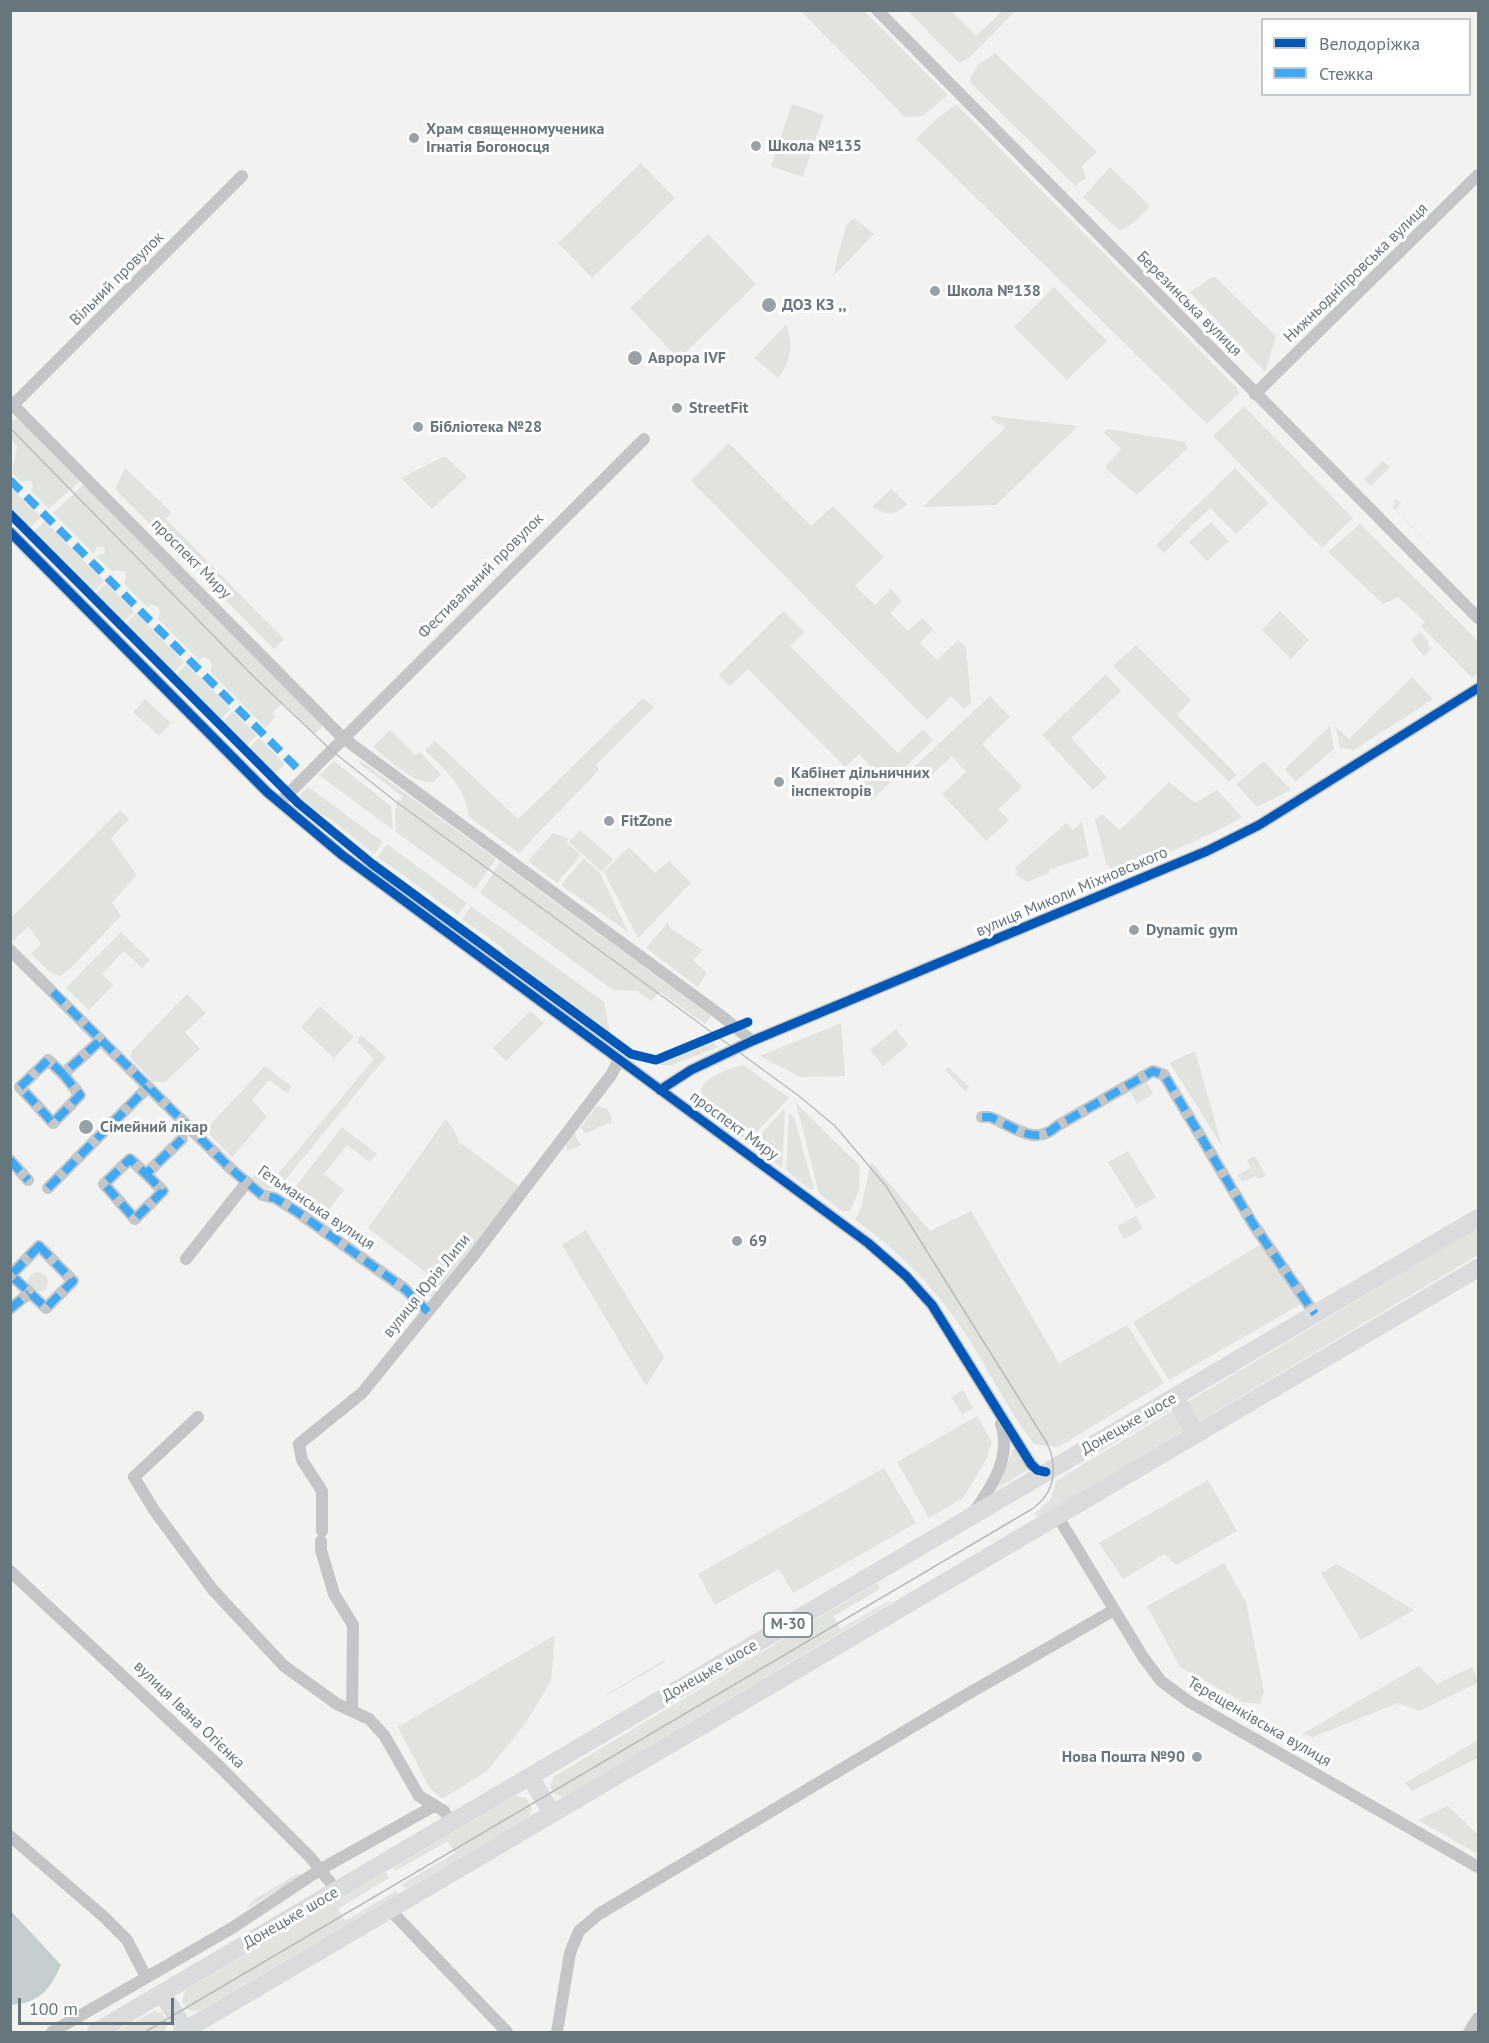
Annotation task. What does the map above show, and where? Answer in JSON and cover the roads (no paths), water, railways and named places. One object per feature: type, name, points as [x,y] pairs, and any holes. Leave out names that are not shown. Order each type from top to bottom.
[{"type":"highway","name":"Донецьке шосе","points":[[96,2032],[1479,1218]]},
{"type":"highway","name":"М-30","points":[[184,2031],[1058,1517],[1195,1434],[1479,1269]]},
{"type":"highway","points":[[1175,1397],[1195,1434]]},
{"type":"highway","points":[[530,1777],[552,1813]]},
{"type":"highway","points":[[162,1994],[184,2031]]},
{"type":"street","name":"Березинська вулиця","points":[[877,10],[1479,618]]},
{"type":"street","name":"Нижньодніпровська вулиця","points":[[1255,394],[1479,175]]},
{"type":"street","name":"Вільний провулок","points":[[12,405],[242,176]]},
{"type":"street","name":"проспект Миру","points":[[12,405],[343,738],[752,1041]]},
{"type":"street","name":"Фестивальний провулок","points":[[343,738],[644,439]]},
{"type":"street","name":"проспект Миру","points":[[10,532],[279,802],[357,866],[868,1242],[906,1276],[943,1321],[1031,1464],[1037,1470],[1046,1472]]},
{"type":"street","name":"вулиця Миколи Міхновського","points":[[660,1090],[691,1070],[752,1041],[1207,851],[1259,825],[1479,688]]},
{"type":"street","points":[[279,802],[343,738]]},
{"type":"street","name":"Гетьманська вулиця","points":[[10,950],[148,1087],[262,1195],[296,1210],[405,1289],[428,1312]]},
{"type":"street","points":[[63,1074],[100,1040]]},
{"type":"street","points":[[48,1060],[63,1074],[80,1095],[53,1123],[20,1087],[48,1060]]},
{"type":"street","name":"вулиця Юрія Липи","points":[[352,1712],[353,1625],[334,1594],[321,1550],[322,1491],[302,1460],[299,1444],[362,1393],[548,1158],[611,1075],[619,1060]]},
{"type":"street","points":[[982,1117],[990,1117],[1035,1137],[1047,1136],[1058,1126],[1153,1071],[1164,1076],[1253,1224],[1315,1314]]},
{"type":"street","points":[[48,1188],[148,1087]]},
{"type":"street","points":[[146,1174],[182,1138]]},
{"type":"street","points":[[130,1159],[146,1174],[163,1191],[135,1219],[104,1184],[130,1159]]},
{"type":"street","points":[[10,1160],[28,1180]]},
{"type":"street","points":[[186,1259],[247,1182]]},
{"type":"street","points":[[39,1246],[73,1281],[46,1308],[29,1293],[11,1275],[39,1246]]},
{"type":"street","points":[[10,1310],[29,1293]]},
{"type":"street","name":"проспект Миру","points":[[971,1515],[1004,1459],[1005,1440],[997,1412]]},
{"type":"street","points":[[198,1418],[134,1477],[154,1510],[213,1590],[284,1666],[328,1699],[369,1719],[384,1735],[419,1796],[444,1811],[452,1823]]},
{"type":"street","name":"Терещенківська вулиця","points":[[1058,1517],[1114,1610],[1161,1681],[1188,1701],[1479,1867]]},
{"type":"street","name":"вулиця Івана Огієнка","points":[[10,1571],[155,1704],[321,1869],[336,1892]]},
{"type":"street","points":[[557,2032],[570,1953],[579,1931],[599,1914],[959,1699],[1114,1610]]},
{"type":"street","name":"Донецьке шосе","points":[[52,2032],[232,1928],[321,1869],[434,1806]]},
{"type":"street","points":[[10,1836],[103,1916],[127,1940],[146,1977]]},
{"type":"street","points":[[390,1910],[507,2032]]},
{"type":"street","points":[[1469,2032],[1479,2018]]},
{"type":"tram line","points":[[10,428],[254,677],[331,750],[395,801],[799,1096],[835,1126],[886,1186],[1047,1443],[1053,1461],[1053,1479],[1050,1487],[1046,1495],[1032,1509],[145,2032]]},
{"type":"place","name":"Храм священномученика Ігнатія Богоносця","points":[[414,138]]},
{"type":"place","name":"Школа №135","points":[[756,146]]},
{"type":"place","name":"Школа №138","points":[[935,291]]},
{"type":"place","name":"ДОЗ КЗ ,,","points":[[769,305]]},
{"type":"place","name":"Аврора IVF","points":[[635,358]]},
{"type":"place","name":"StreetFit","points":[[677,408]]},
{"type":"place","name":"Бібліотека №28","points":[[418,427]]},
{"type":"place","name":"Кабінет дільничних інспекторів","points":[[779,782]]},
{"type":"place","name":"FitZone","points":[[609,821]]},
{"type":"place","name":"Dynamic gym","points":[[1134,930]]},
{"type":"place","name":"Сімейний лікар","points":[[86,1127]]},
{"type":"place","name":"69","points":[[737,1241]]},
{"type":"place","name":"Нова Пошта №90","points":[[1197,1757]]}]
